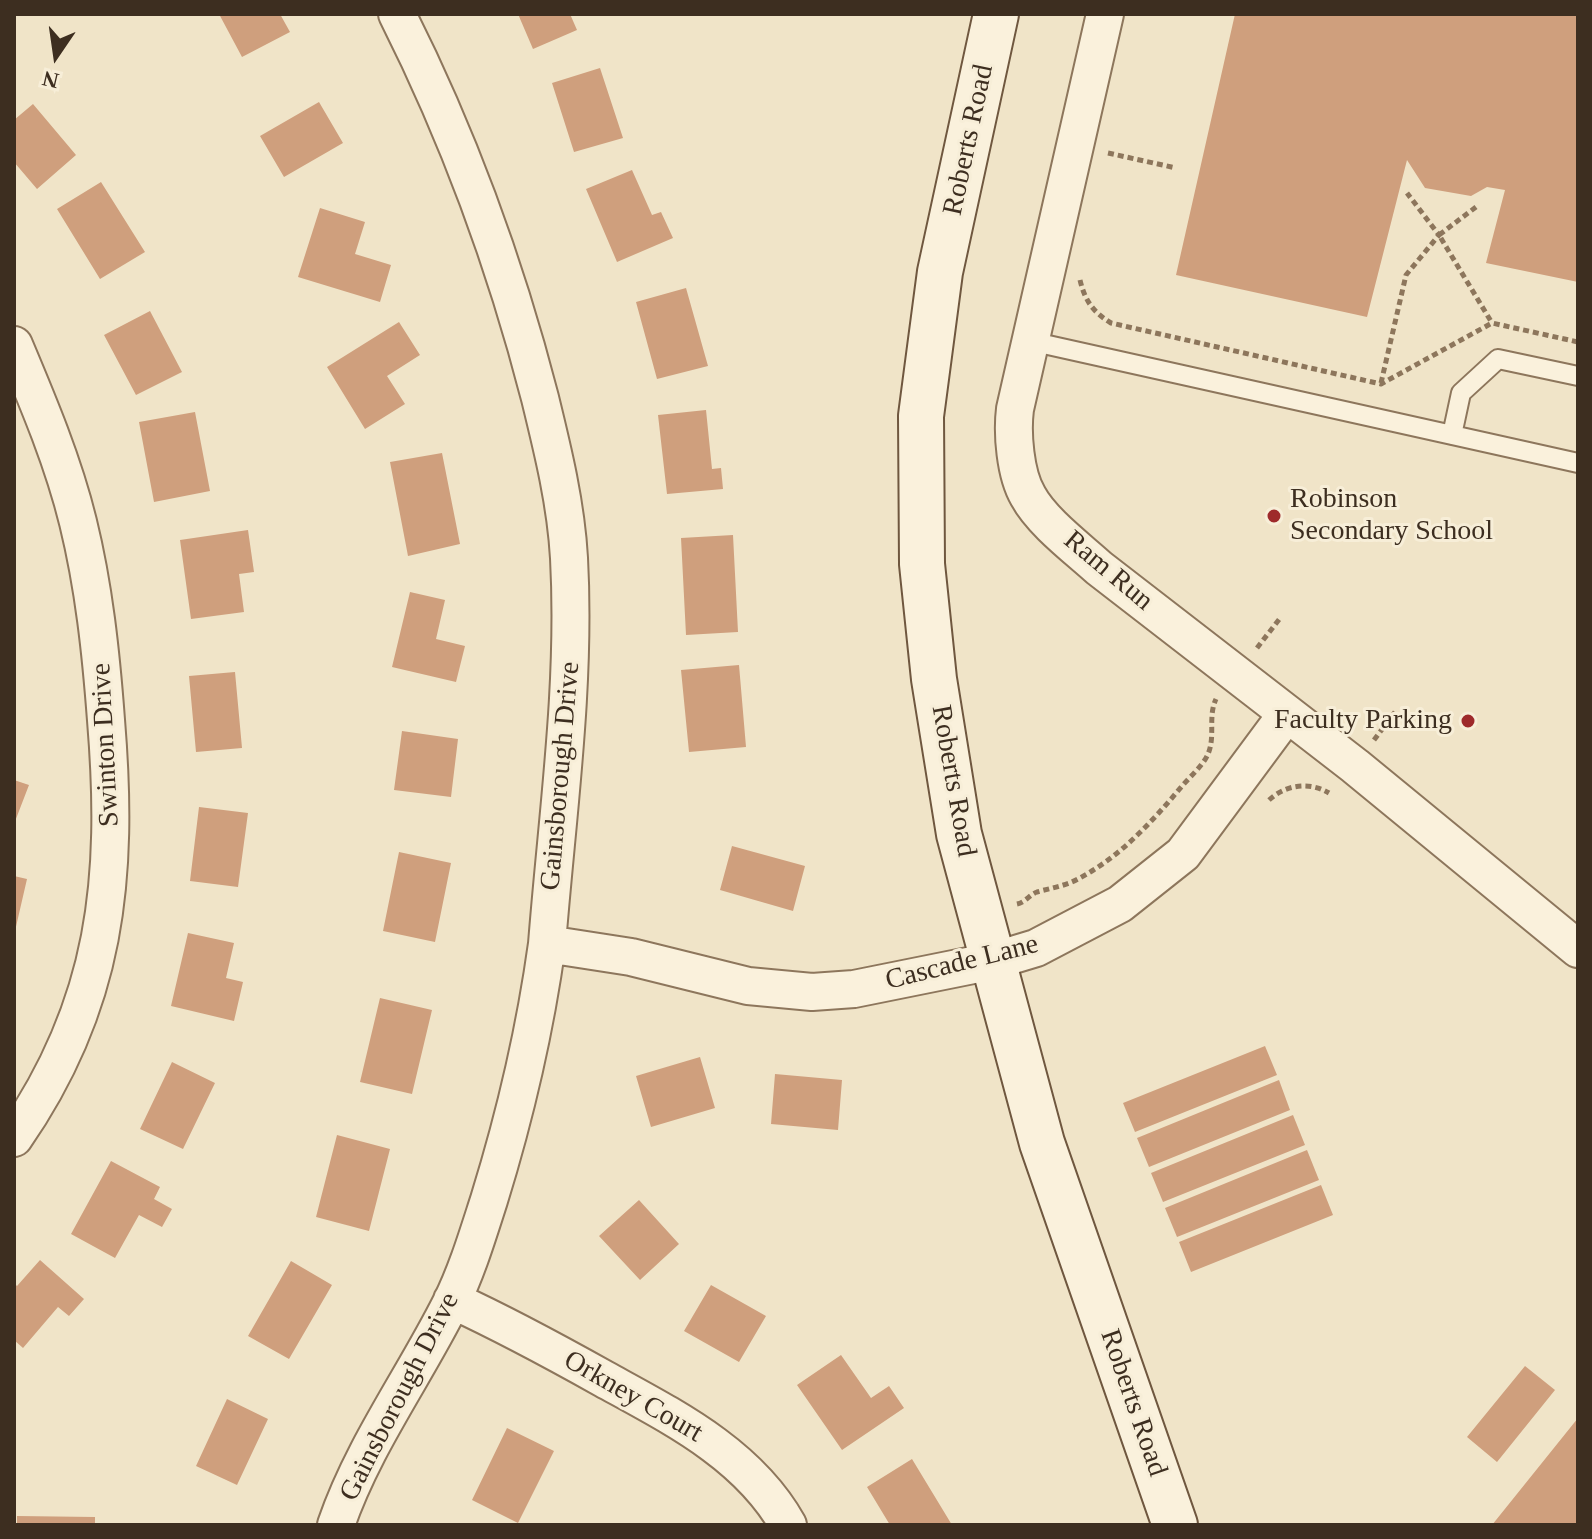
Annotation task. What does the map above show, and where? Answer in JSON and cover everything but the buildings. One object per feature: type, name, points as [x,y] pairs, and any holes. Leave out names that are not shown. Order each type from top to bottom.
[{"type":"main road","name":"Roberts Road","points":[[996,14],[940,272],[921,416],[922,564],[934,679],[959,834],[1042,1143],[1175,1525]]},
{"type":"street","name":"Gainsborough Drive","points":[[336,1525],[374,1441],[452,1300],[512,1125],[541,990],[547,944],[571,641],[569,555],[557,467],[525,340],[476,194],[419,57],[397,14]]},
{"type":"street","name":"Ram Run","points":[[1105,14],[1013,424],[1016,456],[1027,495],[1066,538],[1099,568],[1355,766],[1578,949]]},
{"type":"street","name":"Swinton Drive","points":[[14,345],[60,461],[78,519],[91,583],[105,701],[112,839],[106,915],[84,1004],[61,1056],[14,1138]]},
{"type":"street","name":"Cascade Lane","points":[[547,944],[631,957],[748,986],[812,992],[854,989],[993,961],[1036,948],[1120,904],[1183,854],[1286,715]]},
{"type":"street","name":"Orkney Court","points":[[452,1300],[530,1338],[666,1413],[717,1446],[761,1488],[788,1525]]},
{"type":"lane","points":[[1030,341],[1578,463]]},
{"type":"lane","points":[[1452,435],[1461,393],[1498,359],[1578,376]]},
{"type":"path","points":[[1105,168],[1108,153],[1176,168]]},
{"type":"path","points":[[1407,193],[1439,235],[1492,323]]},
{"type":"path","points":[[1381,384],[1406,275],[1439,235],[1476,207]]},
{"type":"path","points":[[1080,277],[1084,297],[1096,314],[1111,323],[1381,384],[1492,323],[1578,342]]},
{"type":"path","points":[[981,915],[1024,902],[1034,893],[1056,889],[1078,879],[1136,837],[1205,759],[1212,744],[1214,702],[1281,617]]},
{"type":"place","name":"Robinson Secondary School","points":[[1274,516]]},
{"type":"place","name":"Faculty Parking","points":[[1468,721]]}]
